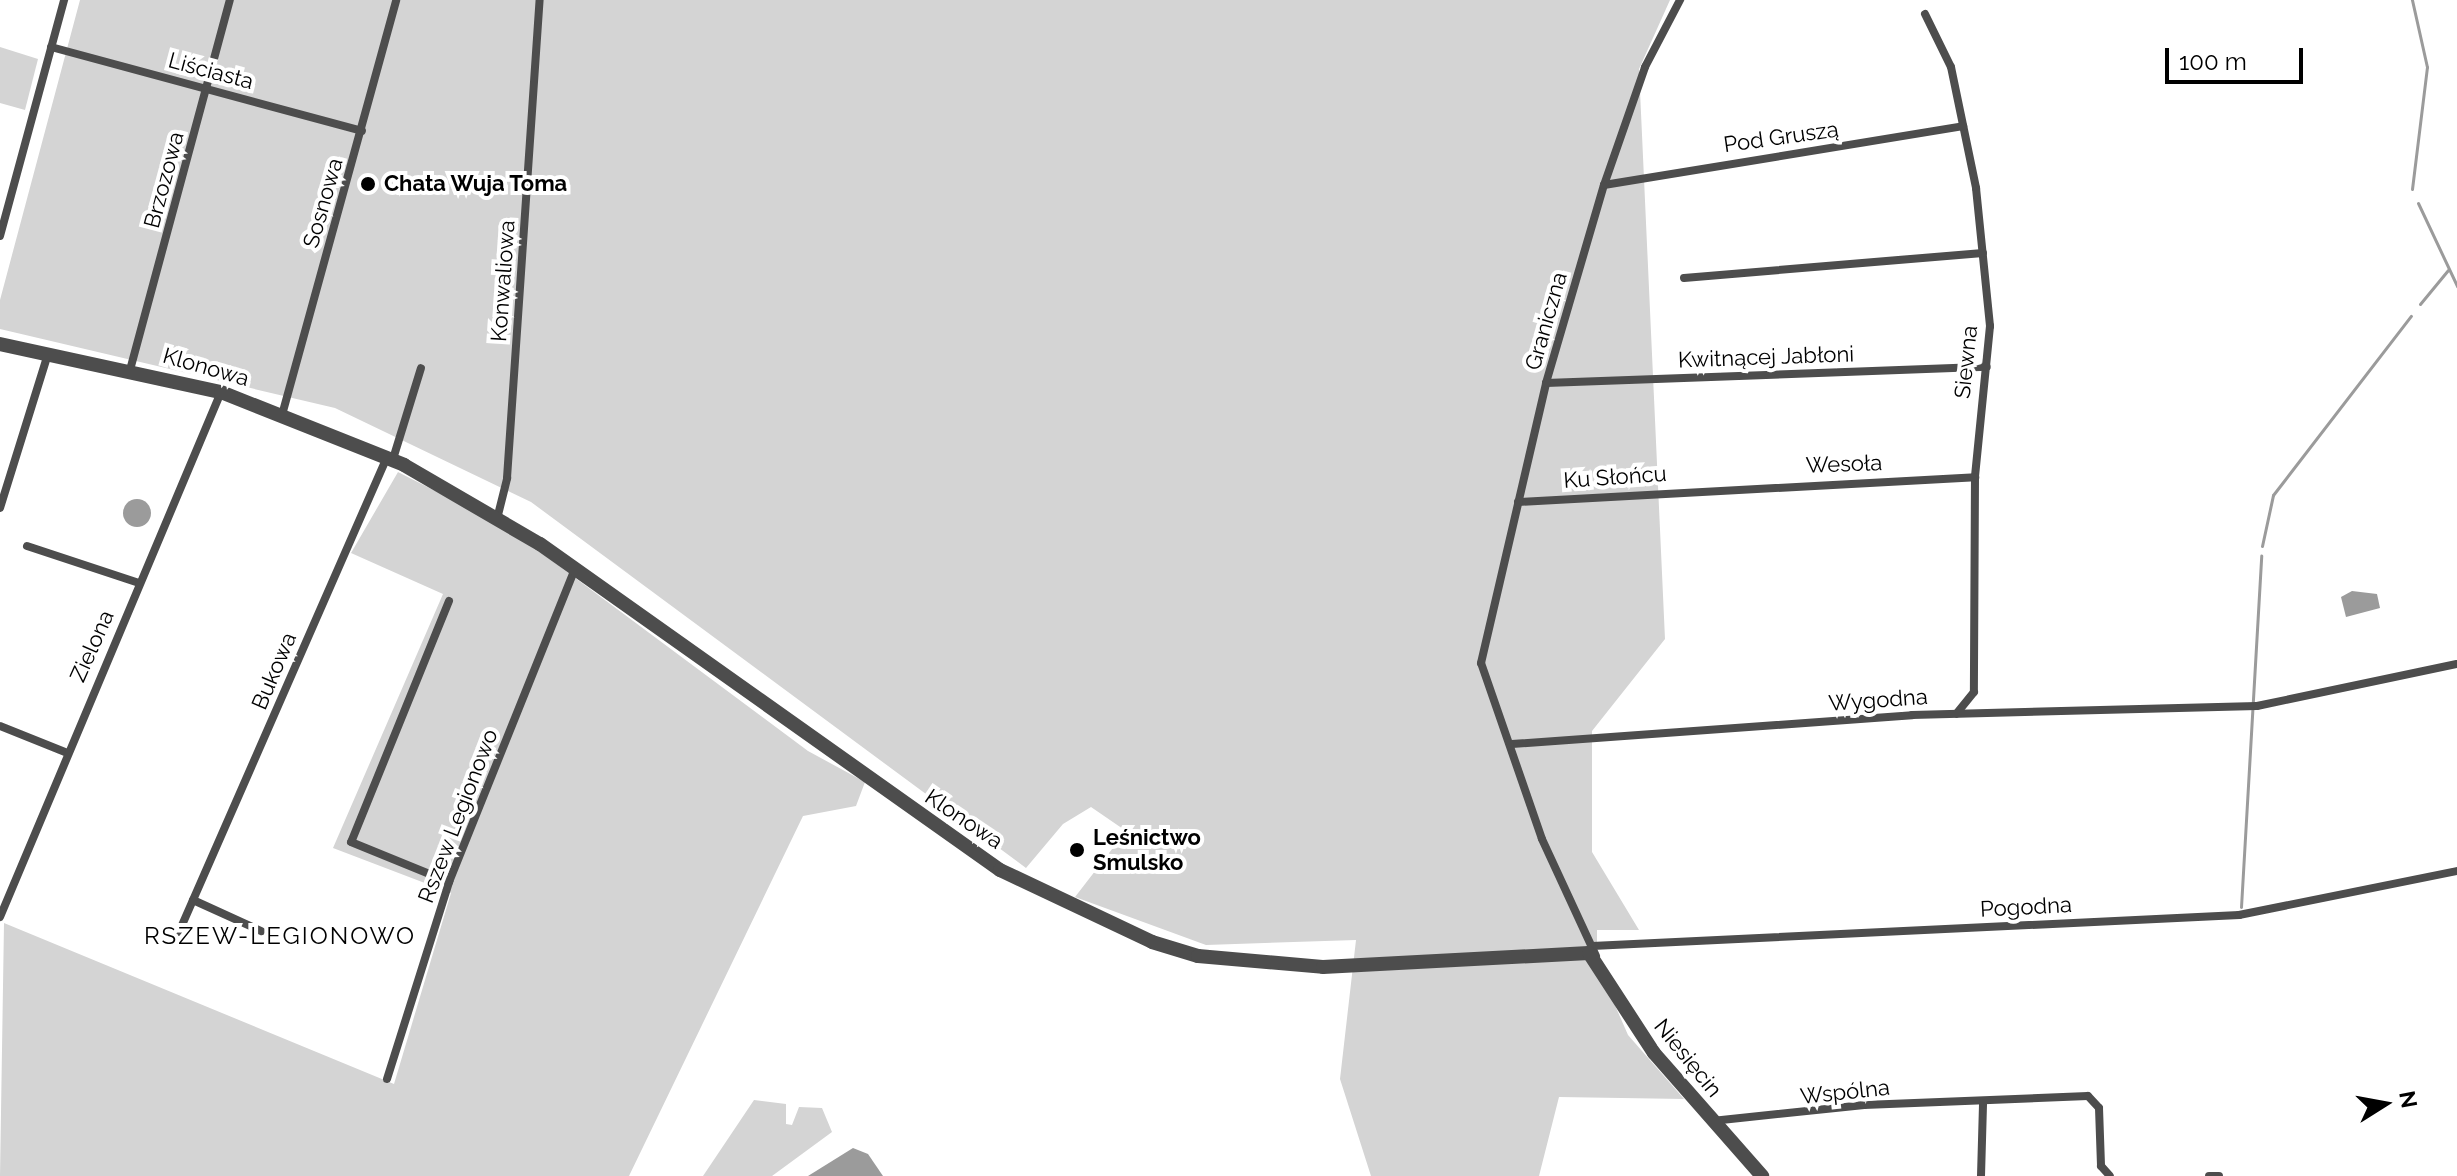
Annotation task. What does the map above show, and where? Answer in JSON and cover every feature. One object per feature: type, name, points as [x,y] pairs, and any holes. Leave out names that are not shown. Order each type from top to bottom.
[{"type":"street","points":[[0,236],[64,0]]},
{"type":"street","name":"Brzozowa","points":[[130,370],[230,0]]},
{"type":"street","name":"Sosnowa","points":[[282,415],[396,0]]},
{"type":"street","name":"Konwaliowa","points":[[498,515],[507,478],[540,0]]},
{"type":"street","name":"Graniczna","points":[[1512,744],[1481,663],[1546,383],[1604,185],[1645,67],[1680,0]]},
{"type":"street","name":"Siewna","points":[[1925,14],[1951,67],[1983,253],[1987,367],[1975,477],[1974,692],[1955,714]]},
{"type":"street","name":"Liściasta","points":[[51,47],[362,131]]},
{"type":"street","name":"Pod Gruszą","points":[[1604,185],[1963,126]]},
{"type":"street","points":[[1684,278],[1983,253]]},
{"type":"street","name":"Klonowa","points":[[0,344],[221,392],[390,458],[498,515],[1000,870],[1152,942],[1198,956],[1323,967],[1594,951]]},
{"type":"street","points":[[0,508],[48,354]]},
{"type":"street","name":"Kwitnącej Jabłoni","points":[[1546,383],[1987,367]]},
{"type":"street","points":[[390,458],[421,368]]},
{"type":"street","name":"Zielona","points":[[0,917],[65,752],[221,392]]},
{"type":"street","name":"Bukowa","points":[[179,932],[390,458]]},
{"type":"street","name":"Wesoła","points":[[1715,487],[1975,477]]},
{"type":"street","name":"Ku Słońcu","points":[[1518,502],[1715,487]]},
{"type":"street","points":[[27,546],[139,583]]},
{"type":"street","name":"Rszew Legionowo","points":[[387,1079],[449,882],[574,571]]},
{"type":"street","points":[[449,601],[351,842],[449,882]]},
{"type":"street","name":"Wygodna","points":[[1512,744],[1661,728],[1955,714],[2252,706],[2457,664]]},
{"type":"street","points":[[0,726],[65,752]]},
{"type":"street","points":[[1512,744],[1542,839],[1594,951]]},
{"type":"street","name":"Pogodna","points":[[1594,951],[2239,915],[2457,871]]},
{"type":"street","points":[[193,900],[261,931]]},
{"type":"street","name":"Niesięcin","points":[[1594,951],[1634,1026],[1711,1121],[1762,1176]]},
{"type":"street","name":"Wspólna","points":[[1711,1121],[1864,1105],[1983,1103],[2088,1096],[2099,1108],[2101,1166],[2110,1176]]},
{"type":"street","points":[[1981,1176],[1983,1103]]},
{"type":"street","points":[[2209,1176],[2219,1176]]},
{"type":"shaded area","points":[[80,0],[1670,0],[1639,69],[1665,639],[1592,731],[1592,852],[1639,930],[1597,930],[1597,964],[1628,1035],[1684,1099],[1559,1097],[1539,1176],[1371,1176],[1340,1079],[1356,940],[1206,945],[1075,897],[1126,831],[1091,807],[1063,824],[1026,868],[531,502],[335,408],[0,329],[0,300]]},
{"type":"shaded area","points":[[0,47],[38,59],[25,110],[0,103]]},
{"type":"shaded area","points":[[398,472],[508,528],[808,751],[865,782],[856,806],[803,816],[629,1176],[0,1176],[4,923],[394,1084],[451,893],[333,848],[443,594],[351,553]]},
{"type":"shaded area","points":[[137,499],[147,503],[151,513],[147,523],[137,527],[127,523],[123,513],[127,503]]},
{"type":"shaded area","points":[[2352,591],[2377,594],[2380,608],[2346,617],[2341,597]]},
{"type":"shaded area","points":[[754,1100],[786,1104],[786,1124],[792,1125],[799,1107],[822,1108],[832,1132],[772,1176],[703,1176]]},
{"type":"shaded area","points":[[853,1148],[868,1154],[883,1176],[808,1176]]},
{"type":"waterway","points":[[2412,0],[2427,67],[2412,189]]},
{"type":"waterway","points":[[2418,203],[2457,286]]},
{"type":"waterway","points":[[2420,304],[2448,270]]},
{"type":"waterway","points":[[2262,546],[2273,495],[2411,316]]},
{"type":"waterway","points":[[2241,907],[2261,556]]},
{"type":"place","name":"Chata Wuja Toma","points":[[368,184]]},
{"type":"place","name":"Leśnictwo Smulsko","points":[[1077,850]]},
{"type":"district","name":"RSZEW-LEGIONOWO","points":[[280,936]]}]
